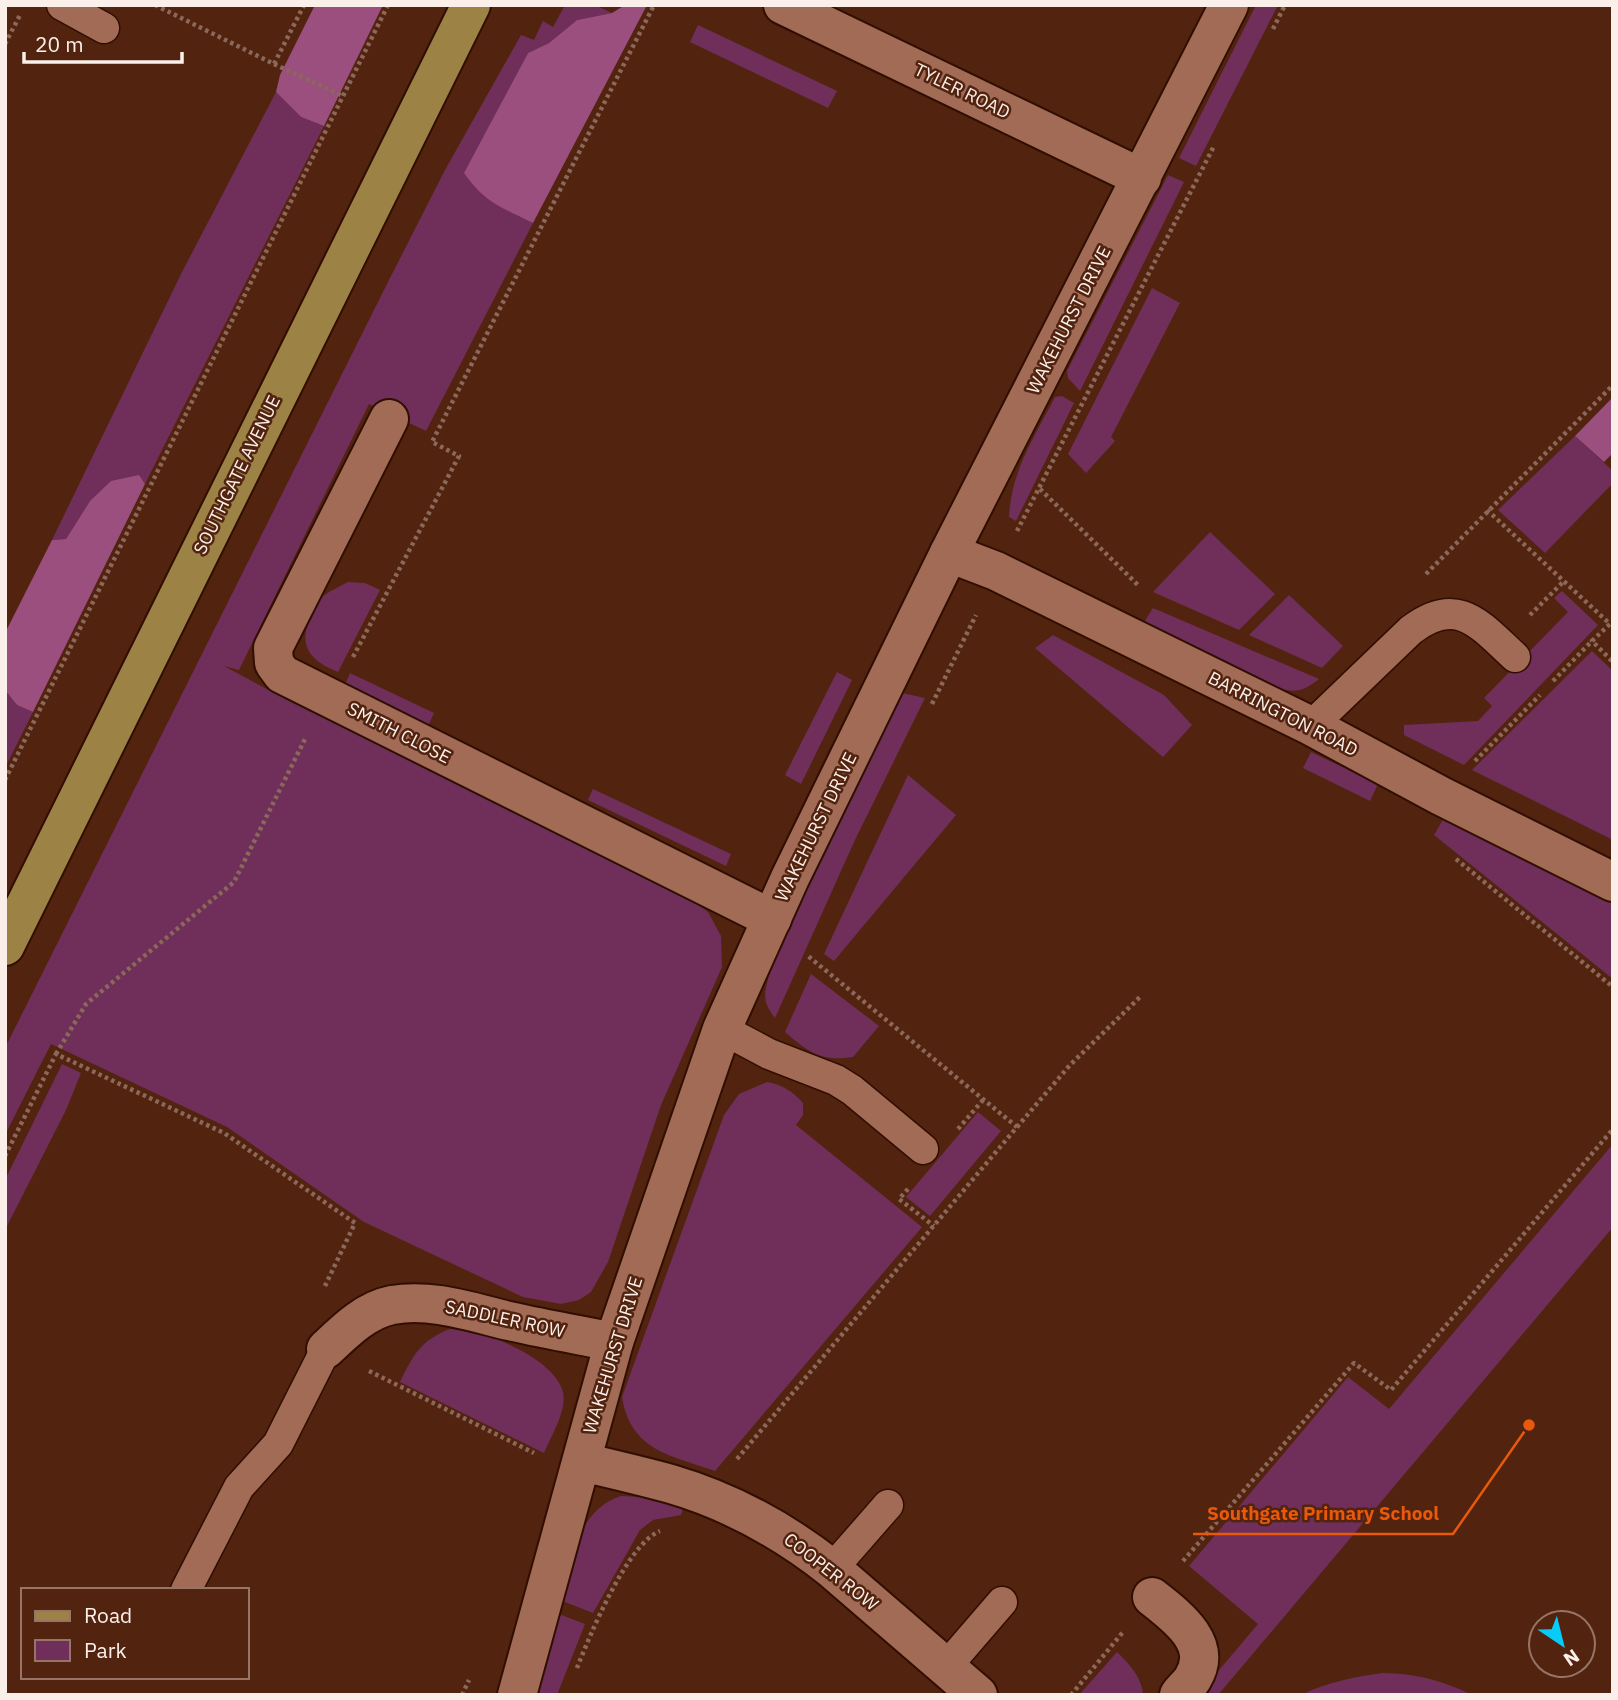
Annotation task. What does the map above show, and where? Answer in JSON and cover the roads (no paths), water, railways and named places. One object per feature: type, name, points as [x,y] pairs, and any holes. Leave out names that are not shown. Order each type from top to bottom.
[{"type":"main road","name":"SOUTHGATE AVENUE","points":[[5,946],[471,5]]},
{"type":"street","name":"TYLER ROAD","points":[[783,5],[1142,178]]},
{"type":"street","name":"WAKEHURST DRIVE","points":[[517,1695],[614,1342],[722,1030],[772,919],[949,553],[1229,5]]},
{"type":"street","name":"SMITH CLOSE","points":[[389,419],[273,648],[274,663],[282,674],[772,919]]},
{"type":"street","name":"BARRINGTON ROAD","points":[[949,553],[996,571],[1311,726],[1441,796],[1613,882]]},
{"type":"street","name":"SADDLER ROW","points":[[326,1349],[365,1316],[391,1305],[418,1304],[448,1305],[532,1326],[614,1342]]},
{"type":"street","name":"COOPER ROW","points":[[582,1462],[673,1485],[765,1523],[832,1569],[978,1695]]},
{"type":"street","points":[[1152,1597],[1179,1619],[1198,1646],[1199,1662],[1194,1678],[1179,1695]]},
{"type":"lane","points":[[62,5],[104,28]]},
{"type":"lane","points":[[1311,726],[1427,617],[1445,613],[1463,616],[1477,623],[1515,657]]},
{"type":"lane","points":[[722,1030],[769,1054],[836,1080],[852,1090],[923,1149]]},
{"type":"lane","points":[[188,1588],[239,1487],[278,1444],[326,1349]]},
{"type":"lane","points":[[832,1569],[888,1505]]},
{"type":"lane","points":[[946,1667],[1002,1602]]},
{"type":"place","name":"Southgate Primary School","points":[[1529,1425]]}]
